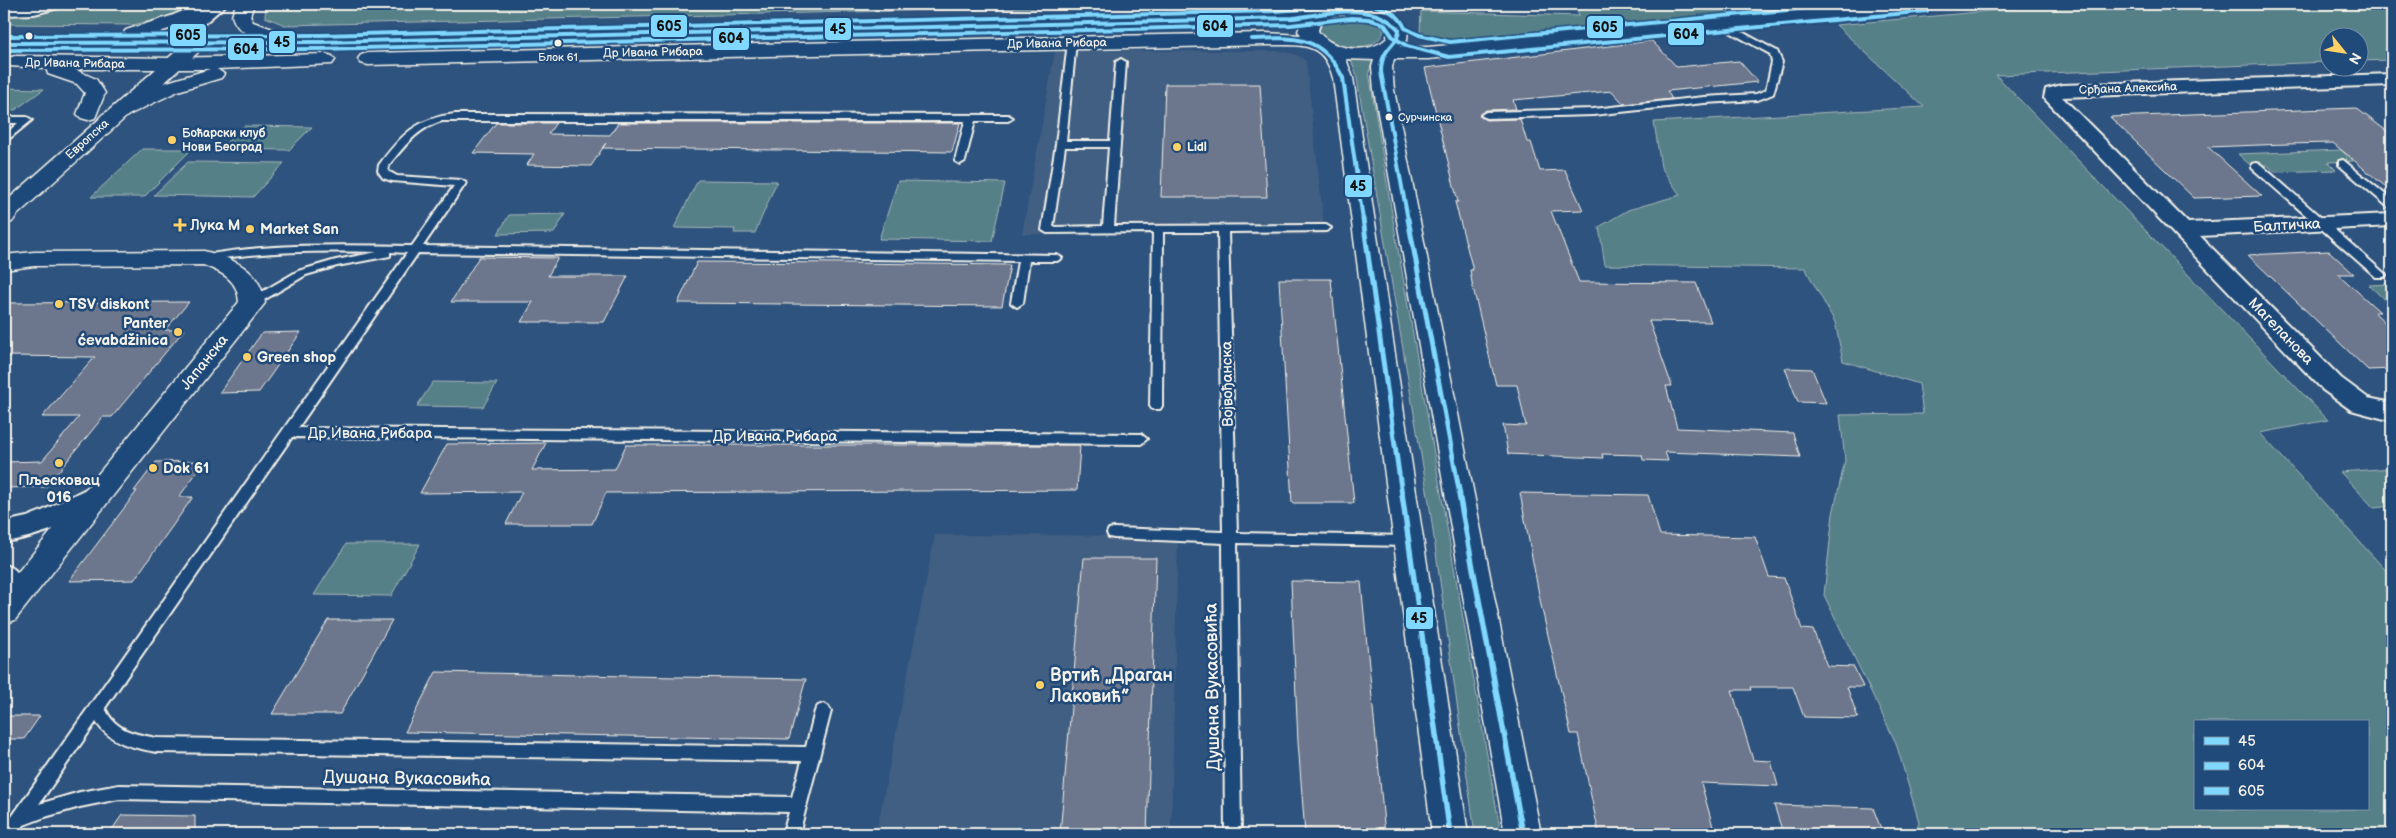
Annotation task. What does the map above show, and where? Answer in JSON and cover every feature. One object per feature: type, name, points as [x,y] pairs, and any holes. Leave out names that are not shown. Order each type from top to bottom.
[{"type":"main road","points":[[86,44],[152,29],[217,4]]},
{"type":"main road","points":[[244,4],[241,16],[242,22],[247,27],[267,35],[320,42]]},
{"type":"main road","points":[[1218,20],[1275,4]]},
{"type":"main road","points":[[1391,45],[1428,53],[1926,4]]},
{"type":"main road","points":[[1373,8],[1392,21],[1391,45],[1382,73],[1384,90],[1523,834]]},
{"type":"main road","name":"Др Ивана Рибара","points":[[4,43],[320,42],[1218,20],[1327,10],[1373,8]]},
{"type":"main road","points":[[1327,10],[1312,20],[1308,27],[1308,34],[1339,63],[1343,78],[1450,834]]},
{"type":"main road","name":"Др Ивана Рибара","points":[[4,62],[172,64],[1266,39],[1320,45],[1359,54],[1391,45]]},
{"type":"main road","points":[[1391,45],[1416,42],[1449,50]]},
{"type":"main road","name":"Др Ивана Рибара","points":[[147,64],[171,43]]},
{"type":"main road","points":[[172,64],[196,43]]},
{"type":"main road","points":[[1384,90],[1400,70],[1428,53]]},
{"type":"main road","points":[[110,118],[138,102],[182,82],[256,65],[296,61]]},
{"type":"main road","points":[[24,62],[73,75],[92,85],[95,93],[88,114]]},
{"type":"main road","name":"Европска","points":[[4,190],[147,64]]},
{"type":"main road","name":"Европска","points":[[4,217],[9,210],[110,118],[172,64]]},
{"type":"main road","points":[[4,248],[34,259]]},
{"type":"main road","points":[[4,262],[34,259],[204,258],[219,262],[238,274],[248,284],[252,293],[252,303]]},
{"type":"main road","name":"Јапанска","points":[[6,596],[100,492],[252,303]]},
{"type":"street","points":[[4,10],[34,9],[52,4]]},
{"type":"street","name":"Др Ивана Рибара","points":[[171,43],[217,4]]},
{"type":"street","points":[[196,43],[244,4]]},
{"type":"street","points":[[2383,79],[2392,93]]},
{"type":"street","name":"Срђана Алексића","points":[[2182,230],[2053,98],[2053,93],[2071,90],[2383,79]]},
{"type":"street","name":"Балтичка","points":[[2182,230],[2392,220]]},
{"type":"street","name":"Магеланова","points":[[2182,230],[2339,390],[2353,402],[2369,409],[2392,412]]},
{"type":"street","points":[[4,532],[49,520],[75,508],[100,492]]},
{"type":"lane","points":[[1486,115],[1598,112],[1758,97],[1770,92],[1777,62],[1774,53],[1720,23]]},
{"type":"lane","points":[[1072,42],[1061,144],[1047,230],[1326,228]]},
{"type":"lane","points":[[1108,229],[1121,62]]},
{"type":"lane","name":"Др Ивана Рибара","points":[[97,708],[289,432],[409,250],[461,183],[396,179],[383,172],[384,165],[415,128],[440,118],[1008,118]]},
{"type":"lane","points":[[960,161],[971,118]]},
{"type":"lane","points":[[4,120],[27,120],[4,140]]},
{"type":"lane","points":[[1061,144],[1115,144]]},
{"type":"lane","points":[[2343,163],[2392,204]]},
{"type":"lane","points":[[2256,166],[2380,275]]},
{"type":"lane","points":[[1156,406],[1158,229]]},
{"type":"lane","name":"Војвођанска","points":[[1222,229],[1230,538]]},
{"type":"lane","points":[[204,258],[244,251],[309,248],[1057,258]]},
{"type":"lane","points":[[252,303],[302,274],[321,266],[409,250]]},
{"type":"lane","points":[[1017,303],[1024,258]]},
{"type":"lane","name":"Др Ивана Рибара","points":[[289,432],[1141,440]]},
{"type":"lane","points":[[1114,533],[1409,542]]},
{"type":"lane","name":"Душана Вукасовића","points":[[1230,538],[1234,834]]},
{"type":"lane","points":[[9,834],[97,708]]},
{"type":"lane","name":"Душана Вукасовића","points":[[97,708],[102,721],[112,731],[132,740],[157,745],[811,754]]},
{"type":"lane","points":[[791,834],[823,711]]},
{"type":"lane","name":"Душана Вукасовића","points":[[19,820],[51,806],[79,798],[119,792],[798,805]]},
{"type":"shaded area","name":"Lidl","points":[[1055,51],[1281,51],[1297,55],[1306,61],[1325,235],[1022,234]]},
{"type":"shaded area","name":"Вртић „Драган Лаковић”","points":[[935,535],[1178,536],[1171,834],[876,834]]},
{"type":"green space","points":[[64,4],[194,4],[163,18],[133,25],[4,24],[4,15]]},
{"type":"green space","points":[[266,4],[1199,4],[285,25],[265,17]]},
{"type":"green space","points":[[1575,4],[1769,4],[1775,12],[1588,32],[1446,41],[1420,32],[1421,11],[1579,16]]},
{"type":"green space","points":[[2035,4],[2392,4],[2392,60],[2368,61],[2368,28],[2318,28],[2318,62],[1996,75],[2328,420],[2260,433],[2392,577],[2392,834],[1914,834],[1919,822],[1896,743],[1824,595],[1833,514],[1845,460],[1840,415],[1923,414],[1919,384],[1843,361],[1835,322],[1805,268],[1605,265],[1599,227],[1628,210],[1680,195],[1661,167],[1654,122],[1924,107],[1836,25],[2011,9]]},
{"type":"green space","points":[[1339,15],[1361,17],[1370,20],[1382,27],[1383,32],[1379,39],[1365,46],[1348,47],[1331,42],[1319,32],[1320,28],[1326,20]]},
{"type":"green space","points":[[1351,60],[1373,60],[1369,72],[1394,226],[1501,834],[1475,834],[1429,502],[1356,73]]},
{"type":"green space","points":[[4,88],[44,89],[15,110],[4,110]]},
{"type":"green space","points":[[244,126],[312,127],[289,150],[220,149]]},
{"type":"green space","points":[[142,149],[192,149],[144,197],[91,197]]},
{"type":"green space","points":[[2341,150],[2353,161],[2328,162],[2336,170],[2275,172],[2267,165],[2251,166],[2238,154]]},
{"type":"green space","points":[[188,162],[284,163],[253,197],[154,195]]},
{"type":"green space","points":[[698,180],[777,181],[755,233],[734,233],[735,229],[674,228]]},
{"type":"green space","points":[[898,181],[1005,183],[992,241],[879,239]]},
{"type":"green space","points":[[565,214],[554,233],[498,234],[509,215]]},
{"type":"green space","points":[[2392,284],[2392,307],[2369,285]]},
{"type":"green space","points":[[433,382],[497,383],[483,407],[417,406]]},
{"type":"green space","points":[[2392,468],[2392,506],[2374,508],[2340,472]]},
{"type":"green space","points":[[346,544],[420,544],[391,596],[314,595]]},
{"type":"building","points":[[1652,41],[1677,67],[1739,61],[1758,82],[1667,91],[1672,99],[1624,104],[1612,91],[1513,100],[1516,109],[1486,110],[1479,116],[1486,120],[1520,119],[1527,142],[1531,142],[1540,171],[1565,170],[1583,210],[1551,211],[1579,282],[1696,283],[1711,322],[1649,321],[1672,386],[1666,386],[1677,428],[1793,433],[1800,457],[1665,452],[1668,461],[1643,460],[1642,455],[1602,454],[1603,458],[1508,454],[1503,425],[1526,426],[1517,385],[1496,385],[1472,283],[1470,270],[1473,270],[1455,202],[1458,202],[1425,68]]},
{"type":"building","points":[[1165,84],[1260,84],[1267,197],[1161,197]]},
{"type":"building","points":[[2356,108],[2392,135],[2392,192],[2333,143],[2286,144],[2208,147],[2262,196],[2194,198],[2110,117]]},
{"type":"building","points":[[496,123],[556,123],[548,134],[610,135],[618,123],[960,123],[952,152],[603,148],[591,166],[527,165],[534,154],[473,153]]},
{"type":"building","points":[[2329,251],[2354,274],[2338,274],[2380,312],[2374,312],[2392,329],[2392,369],[2368,370],[2248,255]]},
{"type":"building","points":[[479,257],[558,258],[548,276],[628,276],[604,322],[521,322],[533,302],[451,302]]},
{"type":"building","points":[[697,262],[1010,265],[1002,306],[678,303]]},
{"type":"building","points":[[1279,279],[1331,279],[1354,503],[1292,503]]},
{"type":"building","points":[[189,302],[165,330],[184,330],[112,417],[103,417],[46,487],[4,488],[4,462],[42,461],[79,417],[42,417],[95,357],[4,356],[4,303]]},
{"type":"building","points":[[301,332],[259,392],[219,393],[262,333]]},
{"type":"building","points":[[1785,368],[1812,369],[1826,403],[1798,402]]},
{"type":"building","points":[[546,443],[532,470],[615,469],[626,445],[1080,445],[1077,490],[606,493],[592,524],[506,524],[522,492],[420,493],[447,444]]},
{"type":"building","points":[[205,461],[179,497],[193,497],[134,580],[69,581],[137,491],[134,491],[156,462]]},
{"type":"building","points":[[1520,493],[1648,495],[1660,535],[1755,537],[1769,577],[1784,578],[1802,629],[1813,630],[1827,666],[1854,667],[1863,687],[1847,687],[1858,718],[1804,717],[1793,687],[1750,687],[1751,690],[1732,690],[1753,760],[1771,761],[1778,786],[1701,783],[1715,834],[1599,834],[1578,734],[1571,734],[1541,605]]},
{"type":"building","points":[[1084,558],[1156,558],[1147,834],[1060,834]]},
{"type":"building","points":[[1291,581],[1361,582],[1385,834],[1305,834],[1298,742]]},
{"type":"building","points":[[328,620],[392,620],[340,714],[272,714]]},
{"type":"building","points":[[436,672],[806,679],[789,739],[405,732]]},
{"type":"building","points":[[4,716],[40,716],[24,739],[4,739]]},
{"type":"building","points":[[1774,805],[1873,808],[1883,834],[1783,833]]},
{"type":"building","points":[[122,815],[195,816],[195,834],[109,834]]},
{"type":"transit line","name":"605","points":[[4,36],[320,35],[1274,11],[1318,8],[1334,4]]},
{"type":"transit line","name":"605","points":[[1371,4],[1392,12],[1402,20],[1405,28],[1419,35],[1450,42],[1850,4]]},
{"type":"transit line","name":"604","points":[[4,50],[320,49],[1291,25],[1344,18],[1360,18],[1384,24],[1393,37],[1407,46],[1435,55],[1449,57],[1927,11]]},
{"type":"transit line","name":"45","points":[[4,43],[320,42],[1293,18],[1351,12],[1366,12],[1380,15],[1391,21],[1399,30],[1398,37],[1386,50],[1382,58],[1382,81],[1523,834]]},
{"type":"transit line","name":"45","points":[[1252,39],[1295,39],[1318,45],[1336,63],[1343,78],[1450,834]]},
{"type":"place","name":"Блок 61","points":[[558,43]]},
{"type":"place","name":"Сурчинска","points":[[1389,117]]},
{"type":"place","name":"Боћарски клуб Нови Београд","points":[[172,140]]},
{"type":"place","name":"Lidl","points":[[1177,147]]},
{"type":"place","name":"Лука М","points":[[180,225]]},
{"type":"place","name":"Market San","points":[[250,229]]},
{"type":"place","name":"TSV diskont","points":[[59,304]]},
{"type":"place","name":"Panter ćevabdžinica","points":[[178,332]]},
{"type":"place","name":"Green shop","points":[[247,357]]},
{"type":"place","name":"Пљесковац 016","points":[[59,463]]},
{"type":"place","name":"Dok 61","points":[[153,468]]},
{"type":"place","name":"Вртић „Драган Лаковић”","points":[[1040,685]]}]
